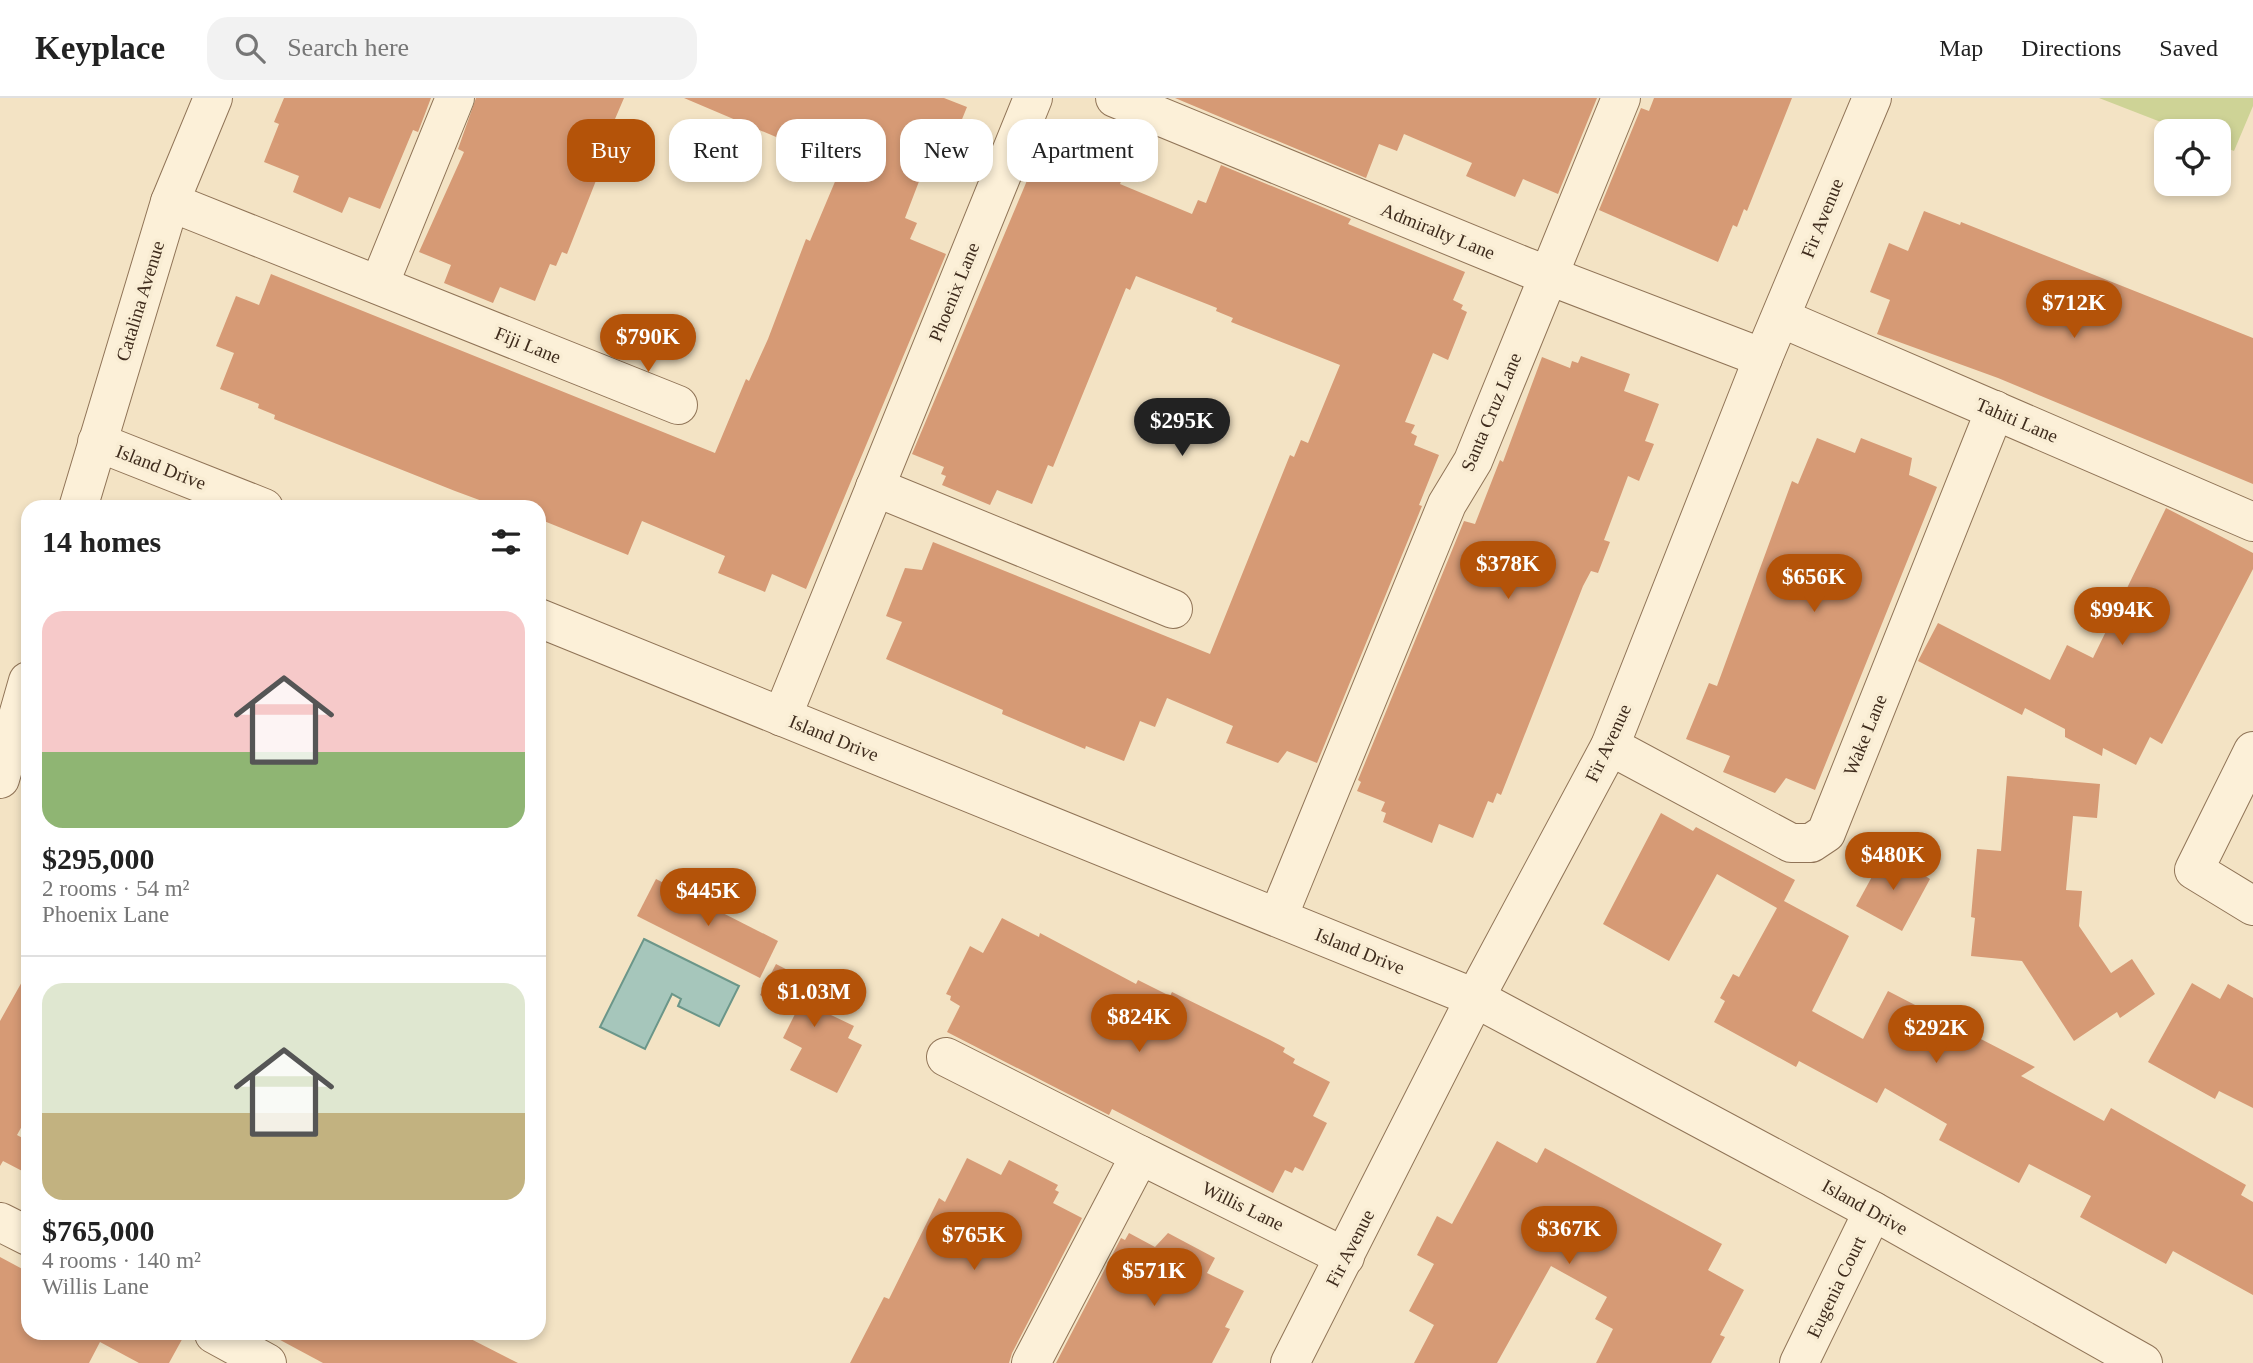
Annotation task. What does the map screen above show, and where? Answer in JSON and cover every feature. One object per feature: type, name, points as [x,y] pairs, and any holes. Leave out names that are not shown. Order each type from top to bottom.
[{"type":"street","name":"Catalina Avenue","points":[[80,500],[170,202],[213,98]]},
{"type":"street","points":[[379,285],[455,98]]},
{"type":"street","name":"Phoenix Lane","points":[[782,717],[1033,98]]},
{"type":"street","name":"Admiralty Lane","points":[[1115,98],[1548,275],[1763,358]]},
{"type":"street","name":"Santa Cruz Lane","points":[[1278,917],[1447,504],[1473,461],[1621,98]]},
{"type":"street","name":"Fir Avenue","points":[[1290,1363],[1475,998],[1610,746],[1763,358],[1872,98]]},
{"type":"street","name":"Fiji Lane","points":[[170,202],[678,405]]},
{"type":"street","name":"Tahiti Lane","points":[[1781,318],[2253,522]]},
{"type":"street","name":"Wake Lane","points":[[1610,746],[1791,843],[1811,843],[1826,833],[1995,410]]},
{"type":"street","name":"Island Drive","points":[[97,442],[200,495],[225,500]]},
{"type":"street","points":[[875,487],[1173,609]]},
{"type":"street","name":"Island Drive","points":[[546,621],[1475,998],[1873,1210],[2143,1363]]},
{"type":"street","points":[[0,779],[21,706]]},
{"type":"street","points":[[2253,751],[2194,870],[2253,906]]},
{"type":"street","name":"Willis Lane","points":[[946,1057],[1345,1257]]},
{"type":"street","points":[[1031,1363],[1140,1155]]},
{"type":"street","name":"Eugenia Court","points":[[1799,1363],[1873,1210]]},
{"type":"street","points":[[0,1222],[21,1232]]},
{"type":"street","points":[[225,1340],[267,1363]]},
{"type":"green space","points":[[2099,98],[2253,98],[2253,106],[2234,151],[2231,150],[2231,119],[2154,119]]},
{"type":"water","points":[[644,939],[739,986],[719,1026],[678,1006],[681,999],[672,994],[645,1049],[600,1027]]},
{"type":"building","points":[[284,98],[431,98],[418,132],[413,130],[380,209],[349,197],[342,213],[293,192],[299,176],[264,162],[279,124],[274,122]]},
{"type":"building","points":[[476,98],[624,98],[615,119],[567,119],[567,182],[595,182],[567,254],[562,252],[556,266],[550,264],[535,301],[500,287],[493,303],[444,283],[451,265],[419,252],[464,152],[458,149]]},
{"type":"building","points":[[684,98],[944,98],[967,107],[962,119],[900,119],[900,182],[919,182],[905,218],[917,223],[910,239],[946,254],[806,589],[772,574],[765,592],[718,573],[725,556],[642,521],[628,555],[546,522],[546,500],[479,500],[274,419],[275,415],[258,408],[259,404],[220,389],[234,353],[216,346],[236,296],[259,305],[271,274],[715,453],[746,379],[749,381],[768,339],[806,239],[810,241],[835,182],[886,182],[886,119],[776,119],[776,137],[762,131],[762,119],[734,119]]},
{"type":"building","points":[[1175,98],[1597,98],[1558,194],[1523,179],[1515,197],[1466,176],[1472,163],[1404,134],[1397,151],[1379,144],[1366,178]]},
{"type":"building","points":[[1654,98],[1792,98],[1747,211],[1744,209],[1737,227],[1733,225],[1718,262],[1599,210],[1641,108],[1649,111]]},
{"type":"building","points":[[1221,165],[1351,219],[1348,224],[1465,272],[1453,300],[1463,305],[1461,309],[1467,312],[1448,360],[1433,353],[1405,422],[1415,425],[1411,433],[1417,436],[1414,445],[1439,455],[1419,505],[1422,506],[1317,763],[1287,751],[1278,763],[1226,743],[1233,726],[1167,698],[1155,727],[1140,721],[1124,761],[1086,746],[1085,749],[1002,714],[1003,710],[886,659],[902,622],[886,616],[905,568],[922,570],[933,542],[1210,654],[1290,455],[1294,457],[1301,440],[1308,443],[1340,365],[1231,322],[1233,318],[1216,311],[1217,308],[1136,276],[1130,290],[1126,288],[1053,467],[1048,465],[1032,504],[997,490],[990,505],[942,485],[946,476],[941,474],[944,467],[912,454],[1026,182],[1121,182],[1120,184],[1192,214],[1198,200],[1206,203]]},
{"type":"building","points":[[1924,211],[1960,225],[1961,222],[2253,338],[2253,484],[1998,378],[1877,334],[1890,300],[1870,292],[1889,243],[1908,251]]},
{"type":"building","points":[[1581,356],[1630,374],[1624,391],[1659,404],[1645,441],[1654,444],[1639,481],[1628,476],[1604,540],[1610,542],[1598,573],[1591,571],[1583,586],[1501,795],[1497,793],[1493,803],[1488,801],[1473,838],[1439,824],[1432,843],[1383,822],[1386,813],[1381,811],[1385,802],[1357,791],[1361,782],[1358,780],[1464,521],[1475,524],[1500,460],[1503,462],[1542,357],[1570,368],[1572,361],[1578,363]]},
{"type":"building","points":[[1817,438],[1855,453],[1861,438],[1912,458],[1909,475],[1937,487],[1815,790],[1786,778],[1775,793],[1723,772],[1730,756],[1686,739],[1709,683],[1717,686],[1792,481],[1798,484]]},
{"type":"building","points":[[2166,508],[2253,553],[2253,569],[2162,744],[2150,737],[2136,765],[2103,748],[2102,756],[2065,737],[2065,729],[2025,708],[2022,715],[1918,661],[1938,623],[2050,680],[2067,645],[2093,658]]},
{"type":"building","points":[[2007,776],[2100,784],[2097,818],[2073,816],[2066,890],[2082,891],[2079,926],[2111,973],[2132,959],[2155,994],[2120,1018],[2117,1012],[2074,1041],[2022,961],[1971,956],[1975,918],[1971,917],[1977,849],[2001,851]]},
{"type":"building","points":[[1661,813],[1693,831],[1696,827],[1795,880],[1784,901],[1849,936],[1812,1011],[1863,1039],[1888,991],[2035,1067],[2021,1076],[2104,1121],[2111,1108],[2246,1185],[2241,1195],[2253,1202],[2253,1295],[2173,1251],[2166,1264],[2080,1217],[2091,1196],[2029,1164],[2019,1183],[1939,1140],[1947,1124],[1885,1088],[1877,1103],[1799,1061],[1796,1067],[1714,1022],[1725,1001],[1720,998],[1733,974],[1739,977],[1777,908],[1717,874],[1669,961],[1603,924]]},
{"type":"building","points":[[1886,851],[1930,879],[1902,931],[1856,906]]},
{"type":"building","points":[[656,879],[778,941],[760,978],[637,916]]},
{"type":"building","points":[[1002,918],[1039,937],[1040,933],[1136,984],[1138,980],[1170,996],[1172,992],[1268,1039],[1285,1048],[1283,1052],[1295,1059],[1293,1063],[1330,1082],[1313,1116],[1327,1123],[1303,1171],[1295,1167],[1292,1173],[1285,1170],[1273,1193],[1112,1109],[1109,1115],[947,1032],[960,1006],[946,994],[970,946],[983,953]]},
{"type":"building","points":[[776,964],[840,997],[831,1015],[854,1026],[848,1038],[862,1045],[837,1093],[790,1070],[802,1048],[783,1038],[795,1014],[760,995]]},
{"type":"building","points":[[2192,983],[2220,999],[2228,984],[2253,998],[2253,1108],[2219,1091],[2215,1099],[2148,1062]]},
{"type":"building","points":[[21,984],[21,1128],[17,1135],[21,1137],[21,1170],[3,1161],[0,1166],[0,1021]]},
{"type":"building","points":[[1497,1141],[1537,1163],[1545,1148],[1722,1244],[1708,1270],[1744,1290],[1720,1335],[1725,1337],[1711,1363],[1596,1363],[1613,1329],[1595,1319],[1607,1297],[1551,1266],[1497,1363],[1414,1363],[1434,1325],[1409,1311],[1434,1264],[1417,1255],[1437,1216],[1452,1224]]},
{"type":"building","points":[[967,1158],[1001,1175],[1009,1160],[1058,1185],[1055,1190],[1059,1192],[1053,1203],[1082,1218],[1009,1363],[850,1363],[884,1297],[889,1299],[939,1198],[945,1202]]},
{"type":"building","points":[[1129,1233],[1155,1247],[1168,1233],[1215,1258],[1207,1273],[1244,1291],[1225,1327],[1230,1329],[1212,1363],[1056,1363],[1121,1238],[1125,1240]]},
{"type":"building","points":[[0,1257],[21,1268],[21,1340],[182,1340],[169,1363],[139,1363],[100,1342],[89,1363],[0,1363]]},
{"type":"building","points":[[280,1340],[473,1340],[518,1363],[323,1363]]}]
